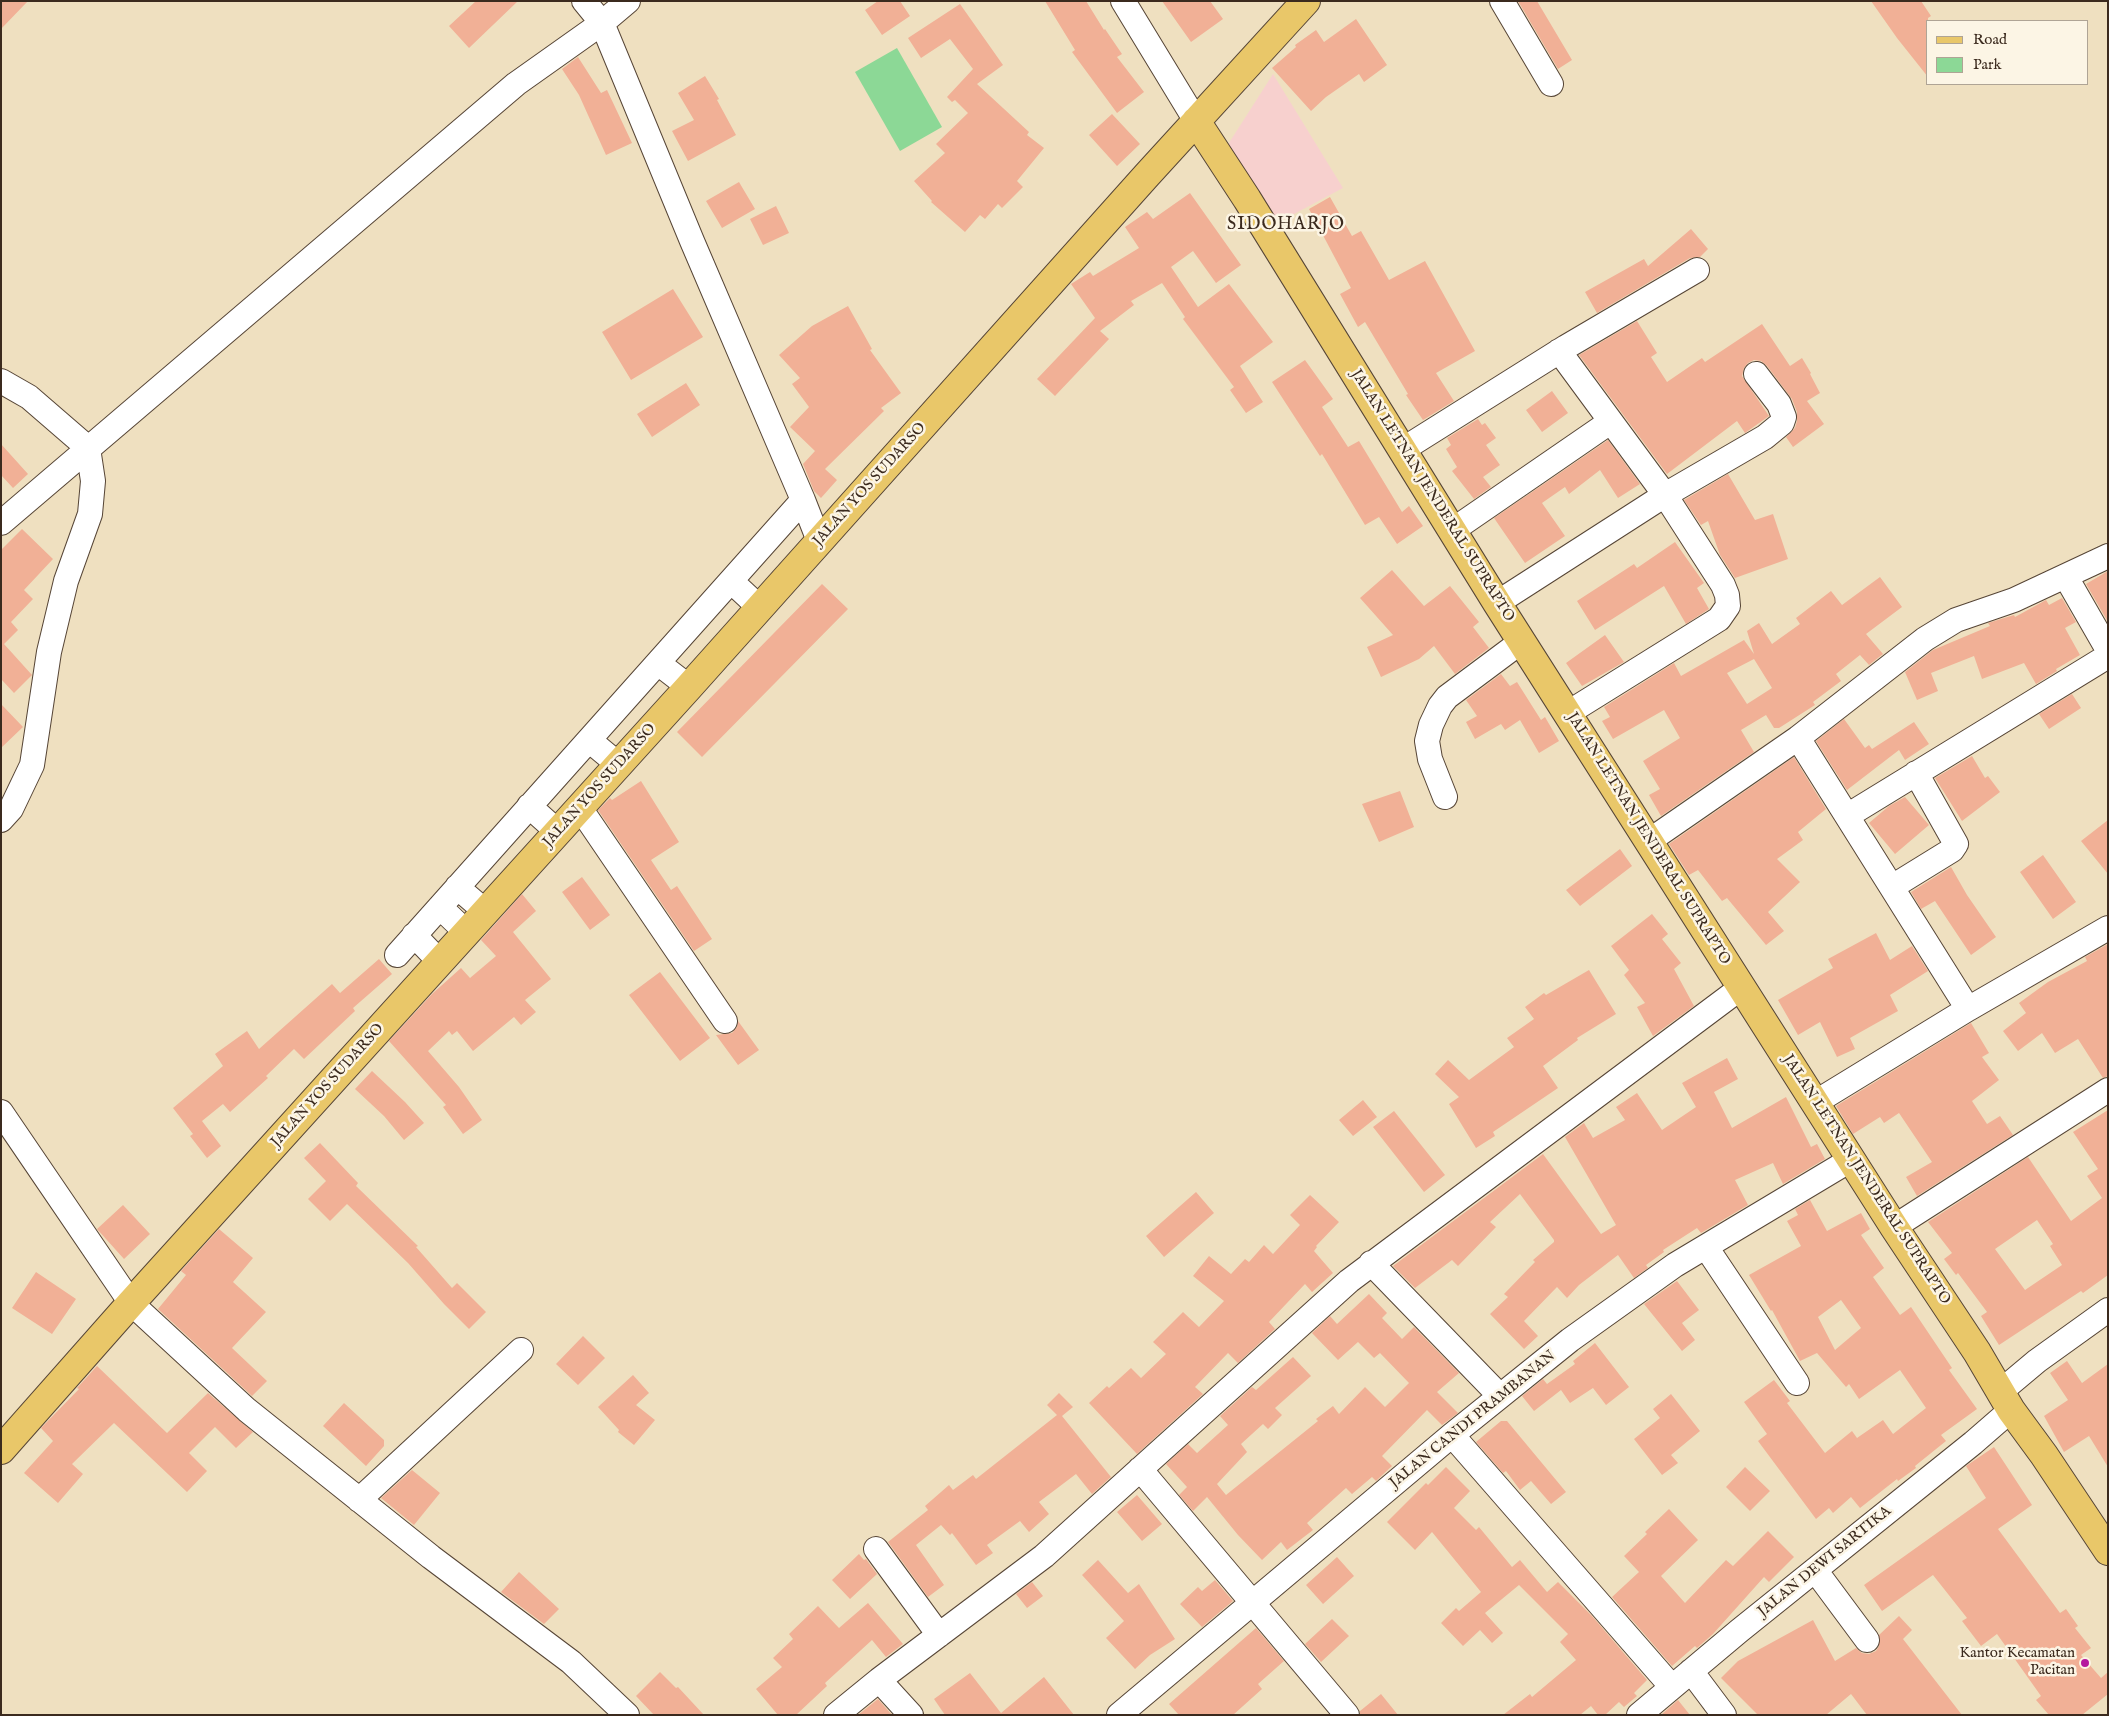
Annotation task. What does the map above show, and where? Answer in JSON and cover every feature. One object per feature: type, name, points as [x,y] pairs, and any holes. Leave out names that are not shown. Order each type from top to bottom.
[{"type":"main road","name":"JALAN YOS SUDARSO","points":[[1,1450],[131,1303],[689,688],[1196,121],[1306,1]]},
{"type":"main road","name":"JALAN LETNAN JENDERAL SUPRAPTO","points":[[1196,121],[1247,199],[1419,440],[1452,530],[1497,603],[1742,988],[1829,1093],[1852,1159],[1894,1228],[2006,1401],[2108,1551]]},
{"type":"street","points":[[584,1],[602,24],[819,541]]},
{"type":"street","points":[[1,523],[516,84],[602,24],[628,1]]},
{"type":"street","points":[[1122,1],[1196,121]]},
{"type":"street","points":[[1502,1],[1551,84]]},
{"type":"street","points":[[1419,440],[1559,351],[1697,270]]},
{"type":"street","points":[[1559,351],[1665,495],[1723,585],[1727,595],[1728,606],[1719,619],[1568,712]]},
{"type":"street","points":[[1497,603],[1665,495],[1765,437],[1782,423],[1783,411],[1756,374]]},
{"type":"street","points":[[1,382],[29,397],[88,448],[93,481],[90,514],[66,581],[49,652],[32,765],[11,808],[1,820]]},
{"type":"street","points":[[1452,530],[1610,422]]},
{"type":"street","points":[[397,954],[803,500]]},
{"type":"street","points":[[1649,841],[1798,738],[1925,639],[1956,620],[2014,600],[2108,556]]},
{"type":"street","points":[[2066,577],[2108,650]]},
{"type":"street","points":[[731,581],[760,608]]},
{"type":"street","points":[[1445,797],[1430,759],[1427,741],[1431,725],[1440,706],[1447,697],[1522,641]]},
{"type":"street","points":[[1847,816],[2108,656]]},
{"type":"street","points":[[658,663],[689,688]]},
{"type":"street","points":[[1798,738],[1968,1009]]},
{"type":"street","points":[[589,740],[619,765]]},
{"type":"street","points":[[1892,887],[1952,850],[1956,844],[1916,773]]},
{"type":"street","points":[[530,806],[558,832]]},
{"type":"street","points":[[580,808],[725,1021]]},
{"type":"street","points":[[457,887],[486,912]]},
{"type":"street","points":[[440,907],[467,933]]},
{"type":"street","points":[[1829,1093],[1968,1009],[2108,928]]},
{"type":"street","points":[[414,935],[440,962]]},
{"type":"street","points":[[836,1715],[879,1680],[1044,1556],[1348,1281],[1742,988]]},
{"type":"street","points":[[1894,1228],[2108,1090]]},
{"type":"street","points":[[1,1112],[131,1303],[246,1410],[431,1558],[571,1662],[627,1715]]},
{"type":"street","name":"JALAN CANDI PRAMBANAN","points":[[1119,1715],[1452,1435],[1570,1340],[1675,1265],[1852,1159]]},
{"type":"street","points":[[1706,1247],[1797,1383]]},
{"type":"street","points":[[1371,1263],[1500,1396]]},
{"type":"street","name":"JALAN DEWI SARTIKA","points":[[1639,1715],[1973,1443],[2037,1362],[2108,1310]]},
{"type":"street","points":[[359,1500],[521,1350]]},
{"type":"street","points":[[1452,1435],[1672,1687]]},
{"type":"street","points":[[1140,1469],[1252,1604],[1348,1715]]},
{"type":"street","points":[[876,1549],[939,1635]]},
{"type":"street","points":[[1815,1570],[1867,1640]]},
{"type":"street","points":[[1691,1671],[1724,1715]]},
{"type":"street","points":[[879,1680],[911,1715]]},
{"type":"shaded area","points":[[1273,74],[1343,188],[1277,223],[1227,146]]},
{"type":"green space","points":[[897,48],[942,127],[900,151],[855,72]]},
{"type":"building","points":[[1,1],[28,1],[1,29]]},
{"type":"building","points":[[476,1],[518,1],[469,48],[449,26]]},
{"type":"building","points":[[878,1],[900,1],[910,16],[882,35],[865,10]]},
{"type":"building","points":[[1045,1],[1086,1],[1122,54],[1117,57],[1144,92],[1117,113],[1072,52],[1075,50]]},
{"type":"building","points":[[1162,1],[1210,1],[1223,19],[1191,42]]},
{"type":"building","points":[[1518,1],[1537,1],[1572,60],[1558,69]]},
{"type":"building","points":[[1871,1],[1921,1],[1931,16],[1926,20],[1926,74]]},
{"type":"building","points":[[960,4],[1003,65],[977,84],[1029,132],[1027,135],[1044,148],[1017,181],[1023,187],[1002,208],[998,204],[985,219],[980,215],[965,232],[931,202],[914,181],[945,153],[936,144],[968,113],[955,100],[952,102],[947,97],[973,69],[950,39],[921,58],[908,38]]},
{"type":"building","points":[[1356,19],[1387,65],[1364,82],[1359,74],[1326,97],[1311,111],[1272,68],[1296,47],[1295,45],[1316,30],[1324,42]]},
{"type":"building","points":[[578,57],[601,93],[607,90],[632,143],[606,155],[579,95],[562,69]]},
{"type":"building","points":[[705,76],[719,99],[717,100],[736,135],[688,161],[672,131],[694,120],[678,93]]},
{"type":"building","points":[[1112,114],[1140,144],[1117,166],[1089,135]]},
{"type":"building","points":[[739,182],[755,209],[722,228],[706,201]]},
{"type":"building","points":[[1190,193],[1241,265],[1216,283],[1193,251],[1171,267],[1198,307],[1229,284],[1273,342],[1240,366],[1263,402],[1246,413],[1230,390],[1234,387],[1183,319],[1185,317],[1162,283],[1131,301],[1134,305],[1100,331],[1109,339],[1055,396],[1037,379],[1095,318],[1071,284],[1090,272],[1093,276],[1139,248],[1125,227],[1147,212],[1153,219]]},
{"type":"building","points":[[1330,197],[1352,236],[1361,231],[1389,280],[1425,261],[1475,351],[1436,373],[1454,401],[1423,420],[1406,395],[1408,394],[1365,322],[1358,327],[1340,294],[1351,288],[1309,209]]},
{"type":"building","points":[[776,206],[789,233],[763,245],[750,219]]},
{"type":"building","points":[[1691,229],[1708,249],[1700,257],[1690,258],[1597,313],[1585,292],[1644,259],[1648,266]]},
{"type":"building","points":[[673,289],[703,337],[631,380],[602,332]]},
{"type":"building","points":[[848,306],[872,349],[870,350],[901,393],[881,408],[884,411],[825,469],[837,480],[821,498],[814,491],[803,464],[815,451],[790,427],[809,407],[792,384],[800,378],[779,355],[812,326]]},
{"type":"building","points":[[1637,321],[1657,353],[1651,357],[1667,382],[1702,358],[1705,362],[1762,324],[1790,366],[1802,358],[1820,393],[1807,401],[1824,424],[1793,447],[1786,437],[1795,428],[1797,421],[1797,412],[1792,399],[1767,366],[1761,361],[1754,360],[1744,368],[1742,376],[1769,416],[1745,433],[1737,421],[1667,474],[1579,355]]},
{"type":"building","points":[[1305,360],[1333,399],[1322,407],[1348,447],[1359,441],[1402,512],[1409,506],[1423,526],[1397,544],[1379,517],[1365,525],[1322,454],[1320,456],[1272,382]]},
{"type":"building","points":[[686,383],[700,405],[652,437],[637,414]]},
{"type":"building","points":[[1552,391],[1568,413],[1542,432],[1526,410]]},
{"type":"building","points":[[1478,419],[1482,425],[1485,423],[1496,438],[1486,445],[1500,465],[1483,477],[1491,487],[1474,499],[1452,471],[1457,467],[1446,449],[1451,445],[1447,438]]},
{"type":"building","points":[[1608,440],[1640,484],[1618,498],[1600,470],[1569,494],[1565,487],[1542,503],[1565,536],[1525,563],[1494,518]]},
{"type":"building","points":[[1,444],[28,474],[13,488],[1,475]]},
{"type":"building","points":[[1728,474],[1755,520],[1773,514],[1788,559],[1735,578],[1720,555],[1708,521],[1701,525],[1684,500]]},
{"type":"building","points":[[22,529],[53,559],[24,590],[33,599],[11,622],[18,630],[4,644],[32,675],[14,693],[1,679],[1,550]]},
{"type":"building","points":[[1675,542],[1704,583],[1697,588],[1709,609],[1686,624],[1664,586],[1595,630],[1577,601],[1634,564],[1637,568]]},
{"type":"building","points":[[1392,570],[1424,606],[1450,586],[1479,622],[1473,627],[1489,648],[1455,674],[1434,646],[1419,659],[1381,677],[1367,647],[1393,635],[1360,598]]},
{"type":"building","points":[[2108,571],[2108,622],[2086,584]]},
{"type":"building","points":[[1880,577],[1902,607],[1866,634],[1883,654],[1869,665],[1860,655],[1836,674],[1841,681],[1813,702],[1815,705],[1779,728],[1774,728],[1766,715],[1741,730],[1754,752],[1661,816],[1649,795],[1660,789],[1643,761],[1680,738],[1664,710],[1613,739],[1602,721],[1610,717],[1604,707],[1674,663],[1681,676],[1744,640],[1754,654],[1747,631],[1759,623],[1772,644],[1800,624],[1796,618],[1831,591],[1842,605]],"holes":[[[1754,659],[1772,688],[1747,704],[1727,673]]]},
{"type":"building","points":[[822,584],[848,609],[702,757],[677,732]]},
{"type":"building","points":[[2062,598],[2076,622],[2065,628],[2080,655],[2056,669],[2057,671],[2036,684],[2024,663],[1982,679],[1974,656],[1931,673],[1938,691],[1917,700],[1905,672],[1933,650],[1990,626],[1988,623],[2014,615],[2015,617],[2046,600],[2049,605]]},
{"type":"building","points":[[1605,635],[1624,662],[1582,686],[1566,663]]},
{"type":"building","points":[[1501,674],[1510,686],[1517,682],[1541,720],[1545,717],[1559,741],[1539,753],[1520,720],[1505,730],[1501,724],[1475,739],[1466,722],[1477,716],[1466,700]]},
{"type":"building","points":[[2072,694],[2081,708],[2049,729],[2039,714]]},
{"type":"building","points":[[1,704],[23,727],[1,748]]},
{"type":"building","points":[[1844,719],[1865,748],[1869,745],[1872,749],[1914,722],[1929,744],[1905,760],[1899,750],[1847,790],[1816,741]]},
{"type":"building","points":[[1972,756],[1985,778],[1988,776],[2000,792],[1962,821],[1935,778]]},
{"type":"building","points":[[1794,757],[1826,809],[1798,832],[1803,840],[1777,859],[1800,882],[1768,912],[1784,931],[1766,945],[1727,898],[1722,901],[1698,870],[1689,875],[1669,844]]},
{"type":"building","points":[[641,781],[679,842],[651,860],[671,890],[677,886],[712,939],[694,951],[598,810],[610,798],[612,800]]},
{"type":"building","points":[[1400,791],[1414,827],[1379,842],[1362,804]]},
{"type":"building","points":[[1905,797],[1929,825],[1895,854],[1869,823],[1889,806]]},
{"type":"building","points":[[2108,820],[2108,874],[2081,841]]},
{"type":"building","points":[[1620,849],[1632,866],[1580,906],[1566,890]]},
{"type":"building","points":[[2043,855],[2076,902],[2053,919],[2020,872]]},
{"type":"building","points":[[1951,867],[1967,895],[1996,937],[1971,955],[1935,901],[1921,909],[1911,892]]},
{"type":"building","points":[[582,877],[610,915],[590,930],[562,892]]},
{"type":"building","points":[[522,894],[536,911],[513,932],[551,979],[525,1000],[536,1012],[521,1025],[514,1017],[473,1051],[457,1031],[452,1035],[449,1031],[428,1051],[459,1087],[482,1120],[463,1134],[443,1107],[446,1105],[389,1041],[432,994],[461,968],[470,978],[496,956],[481,940]]},
{"type":"building","points":[[1652,914],[1668,934],[1662,939],[1681,963],[1674,969],[1694,1006],[1653,1036],[1637,1007],[1645,1003],[1624,975],[1629,970],[1611,946]]},
{"type":"building","points":[[1876,933],[1890,960],[1912,946],[1928,971],[1890,995],[1898,1011],[1850,1038],[1855,1049],[1837,1057],[1820,1022],[1798,1035],[1778,1000],[1833,968],[1828,959]]},
{"type":"building","points":[[2108,944],[2108,1076],[2103,1078],[2078,1039],[2055,1053],[2042,1033],[2018,1051],[2003,1031],[2026,1013],[2019,1003],[2048,982],[2087,961],[2085,957]]},
{"type":"building","points":[[379,959],[392,974],[353,1008],[355,1011],[304,1059],[294,1049],[266,1076],[268,1078],[230,1112],[223,1104],[202,1121],[221,1146],[207,1158],[190,1136],[193,1134],[173,1108],[223,1066],[215,1054],[247,1031],[259,1049],[332,984],[340,993]]},
{"type":"building","points":[[1589,970],[1616,1014],[1577,1038],[1578,1040],[1543,1066],[1558,1088],[1493,1132],[1495,1136],[1476,1148],[1449,1104],[1459,1097],[1435,1074],[1448,1060],[1469,1080],[1514,1047],[1507,1038],[1534,1019],[1525,1007],[1544,993],[1546,995]]},
{"type":"building","points":[[660,972],[710,1038],[680,1061],[629,995]]},
{"type":"building","points":[[738,1021],[759,1050],[738,1065],[716,1035],[732,1033],[737,1027]]},
{"type":"building","points":[[1971,1023],[1989,1053],[1982,1057],[1999,1080],[1972,1101],[1987,1124],[2000,1116],[2013,1135],[1917,1196],[1906,1177],[1932,1162],[1899,1113],[1884,1123],[1880,1117],[1853,1134],[1836,1106]]},
{"type":"building","points":[[1727,1058],[1738,1079],[1714,1092],[1732,1128],[1786,1097],[1811,1147],[1817,1144],[1825,1159],[1783,1184],[1773,1163],[1735,1180],[1748,1205],[1701,1233],[1697,1228],[1663,1250],[1664,1252],[1646,1265],[1648,1268],[1634,1278],[1618,1255],[1579,1285],[1567,1298],[1557,1287],[1524,1321],[1538,1336],[1524,1349],[1490,1314],[1508,1297],[1504,1294],[1535,1262],[1533,1260],[1554,1242],[1520,1194],[1490,1222],[1496,1227],[1458,1266],[1452,1260],[1415,1288],[1393,1266],[1543,1154],[1601,1234],[1616,1225],[1565,1137],[1584,1123],[1593,1138],[1625,1120],[1616,1107],[1637,1093],[1662,1130],[1696,1107],[1682,1083]]},
{"type":"building","points":[[372,1071],[424,1123],[404,1140],[384,1116],[355,1089]]},
{"type":"building","points":[[1363,1100],[1377,1117],[1353,1136],[1339,1120]]},
{"type":"building","points":[[2108,1110],[2108,1275],[2083,1293],[2081,1291],[1999,1345],[1981,1316],[1987,1312],[1958,1273],[1956,1275],[1944,1259],[1952,1253],[1928,1222],[2028,1157],[2071,1221],[2102,1198],[2087,1176],[2098,1169],[2073,1132]],"holes":[[[2037,1220],[2053,1244],[2050,1246],[2062,1265],[2025,1290],[1995,1249]]]},
{"type":"building","points":[[1394,1111],[1445,1175],[1424,1192],[1373,1127]]},
{"type":"building","points":[[320,1143],[358,1183],[356,1186],[418,1246],[416,1247],[452,1288],[457,1283],[486,1312],[469,1329],[408,1263],[347,1204],[330,1221],[308,1199],[326,1181],[304,1158]]},
{"type":"building","points":[[1196,1192],[1214,1213],[1164,1257],[1146,1236]]},
{"type":"building","points":[[1310,1195],[1339,1222],[1316,1246],[1314,1251],[1333,1273],[1312,1292],[1305,1284],[1269,1322],[1275,1329],[1238,1363],[1228,1353],[1195,1387],[1203,1394],[1137,1454],[1089,1403],[1107,1386],[1109,1388],[1131,1368],[1141,1378],[1166,1354],[1153,1342],[1183,1312],[1199,1327],[1224,1301],[1193,1276],[1209,1256],[1231,1274],[1245,1259],[1249,1262],[1264,1245],[1273,1254],[1300,1225],[1290,1215]]},
{"type":"building","points":[[1810,1200],[1827,1231],[1861,1213],[1870,1229],[1861,1235],[1884,1268],[1873,1277],[1900,1315],[1911,1307],[1952,1368],[1949,1370],[1977,1409],[1941,1435],[1946,1441],[1915,1466],[1916,1468],[1898,1481],[1897,1479],[1860,1508],[1851,1497],[1833,1513],[1829,1508],[1816,1519],[1758,1441],[1767,1434],[1744,1402],[1774,1380],[1790,1401],[1787,1403],[1825,1453],[1852,1431],[1857,1438],[1883,1420],[1893,1434],[1926,1408],[1900,1370],[1859,1399],[1849,1384],[1846,1387],[1817,1353],[1800,1361],[1772,1310],[1749,1275],[1801,1246],[1787,1221],[1798,1215],[1795,1209]],"holes":[[[1841,1300],[1861,1328],[1835,1350],[1818,1317]]]},
{"type":"building","points":[[123,1205],[150,1234],[124,1259],[97,1229]]},
{"type":"building","points":[[219,1229],[253,1258],[233,1282],[266,1312],[232,1348],[267,1381],[252,1396],[158,1309],[186,1275],[181,1271]]},
{"type":"building","points":[[36,1272],[76,1299],[52,1334],[12,1308]]},
{"type":"building","points":[[1677,1281],[1699,1310],[1682,1323],[1695,1340],[1682,1351],[1644,1304]]},
{"type":"building","points":[[1369,1294],[1387,1313],[1382,1318],[1402,1339],[1414,1327],[1459,1373],[1437,1392],[1458,1413],[1442,1425],[1427,1410],[1382,1456],[1392,1466],[1376,1481],[1372,1477],[1352,1494],[1346,1488],[1307,1523],[1313,1530],[1287,1550],[1281,1542],[1262,1560],[1238,1535],[1207,1497],[1193,1511],[1179,1495],[1187,1487],[1166,1464],[1188,1444],[1197,1453],[1228,1425],[1220,1416],[1252,1387],[1256,1390],[1293,1357],[1311,1376],[1275,1408],[1282,1415],[1268,1429],[1263,1424],[1241,1444],[1247,1452],[1217,1484],[1226,1495],[1318,1421],[1316,1419],[1333,1406],[1339,1414],[1365,1387],[1385,1407],[1409,1383],[1380,1353],[1374,1358],[1358,1342],[1338,1360],[1312,1333],[1330,1316],[1337,1324]]},
{"type":"building","points":[[583,1336],[605,1358],[578,1385],[556,1364]]},
{"type":"building","points":[[1595,1343],[1629,1387],[1606,1405],[1593,1388],[1570,1403],[1561,1390],[1534,1411],[1522,1396],[1543,1379],[1547,1384],[1575,1364],[1573,1361]]},
{"type":"building","points":[[2067,1361],[2082,1383],[2108,1364],[2108,1467],[2089,1436],[2064,1452],[2044,1416],[2068,1400],[2050,1373]]},
{"type":"building","points":[[97,1366],[167,1433],[208,1393],[253,1432],[236,1448],[215,1427],[189,1453],[207,1471],[187,1492],[114,1423],[72,1464],[83,1474],[58,1503],[24,1473],[53,1441],[41,1428],[79,1389],[77,1388]]},
{"type":"building","points":[[633,1375],[649,1393],[636,1405],[655,1420],[634,1445],[618,1432],[619,1430],[598,1407]]},
{"type":"building","points":[[1059,1393],[1073,1407],[1062,1416],[1111,1477],[1092,1494],[1076,1474],[1039,1502],[1049,1514],[1029,1532],[1020,1521],[987,1545],[993,1553],[976,1565],[952,1533],[950,1535],[941,1525],[916,1545],[944,1585],[928,1597],[888,1542],[928,1510],[925,1506],[949,1485],[953,1490],[973,1475],[976,1479],[1057,1415],[1047,1405]]},
{"type":"building","points":[[1671,1394],[1700,1431],[1671,1455],[1678,1463],[1662,1475],[1634,1439],[1660,1418],[1653,1409]]},
{"type":"building","points":[[344,1403],[384,1440],[384,1446],[366,1466],[323,1426]]},
{"type":"building","points":[[1501,1421],[1507,1421],[1566,1492],[1551,1504],[1531,1481],[1520,1490],[1506,1471],[1503,1473],[1476,1442]]},
{"type":"building","points":[[1994,1447],[2032,1505],[1998,1529],[2060,1613],[2066,1609],[2078,1626],[2075,1628],[2091,1648],[2081,1655],[2101,1678],[2108,1672],[2108,1694],[2082,1715],[2049,1715],[2036,1700],[2041,1696],[1997,1634],[1981,1646],[1962,1621],[1967,1618],[1933,1575],[1882,1611],[1864,1585],[1986,1498],[1966,1466]]},
{"type":"building","points":[[1446,1467],[1470,1491],[1454,1508],[1476,1530],[1479,1527],[1512,1567],[1520,1560],[1547,1592],[1558,1582],[1592,1616],[1647,1680],[1634,1693],[1637,1696],[1624,1707],[1619,1702],[1605,1715],[1598,1715],[1591,1706],[1580,1715],[1503,1715],[1530,1694],[1532,1697],[1576,1660],[1560,1642],[1568,1634],[1519,1585],[1485,1613],[1503,1633],[1492,1643],[1480,1630],[1463,1646],[1441,1623],[1456,1608],[1459,1611],[1481,1592],[1432,1532],[1415,1550],[1387,1522],[1426,1483],[1428,1485]]},
{"type":"building","points":[[1745,1467],[1770,1491],[1750,1511],[1726,1487]]},
{"type":"building","points":[[412,1470],[440,1493],[414,1525],[381,1498]]},
{"type":"building","points":[[1137,1495],[1162,1524],[1142,1541],[1117,1512]]},
{"type":"building","points":[[1669,1509],[1698,1540],[1661,1576],[1685,1603],[1726,1560],[1733,1566],[1768,1531],[1794,1557],[1769,1582],[1764,1577],[1713,1634],[1697,1648],[1695,1646],[1672,1666],[1612,1597],[1639,1572],[1624,1556]]},
{"type":"building","points":[[859,1554],[864,1560],[866,1559],[877,1574],[850,1599],[832,1580]]},
{"type":"building","points":[[1337,1557],[1354,1576],[1323,1604],[1306,1585]]},
{"type":"building","points":[[1098,1560],[1128,1593],[1139,1584],[1175,1639],[1150,1655],[1135,1669],[1106,1638],[1124,1621],[1082,1575]]},
{"type":"building","points":[[519,1572],[559,1609],[544,1624],[501,1592]]},
{"type":"building","points":[[1215,1580],[1233,1601],[1202,1627],[1180,1604],[1198,1587],[1202,1591]]},
{"type":"building","points":[[1032,1582],[1043,1596],[1027,1608],[1016,1594]]},
{"type":"building","points":[[868,1603],[903,1644],[886,1657],[872,1640],[825,1683],[827,1686],[796,1715],[778,1715],[756,1689],[782,1667],[773,1658],[793,1639],[789,1634],[818,1606],[839,1628]]},
{"type":"building","points":[[1899,1616],[1912,1630],[1903,1639],[1962,1715],[1867,1715],[1851,1694],[1826,1715],[1758,1715],[1721,1678],[1738,1661],[1813,1620],[1835,1661],[1856,1648],[1862,1653],[1869,1654],[1876,1651],[1879,1646],[1879,1635]]},
{"type":"building","points":[[1332,1619],[1349,1636],[1321,1662],[1305,1644]]},
{"type":"building","points":[[1256,1628],[1284,1661],[1258,1684],[1262,1689],[1233,1715],[1179,1715],[1169,1704]]},
{"type":"building","points":[[660,1672],[676,1688],[678,1687],[704,1715],[654,1715],[636,1696]]},
{"type":"building","points":[[970,1673],[1001,1713],[1044,1677],[1074,1715],[945,1715],[934,1699]]},
{"type":"building","points":[[1381,1694],[1398,1715],[1360,1715],[1360,1711]]},
{"type":"building","points":[[878,1699],[892,1715],[858,1715]]},
{"type":"building","points":[[1678,1700],[1690,1715],[1661,1715]]},
{"type":"place","name":"Kantor Kecamatan Pacitan","points":[[2085,1663]]},
{"type":"district","name":"SIDOHARJO","points":[[1286,225]]}]
